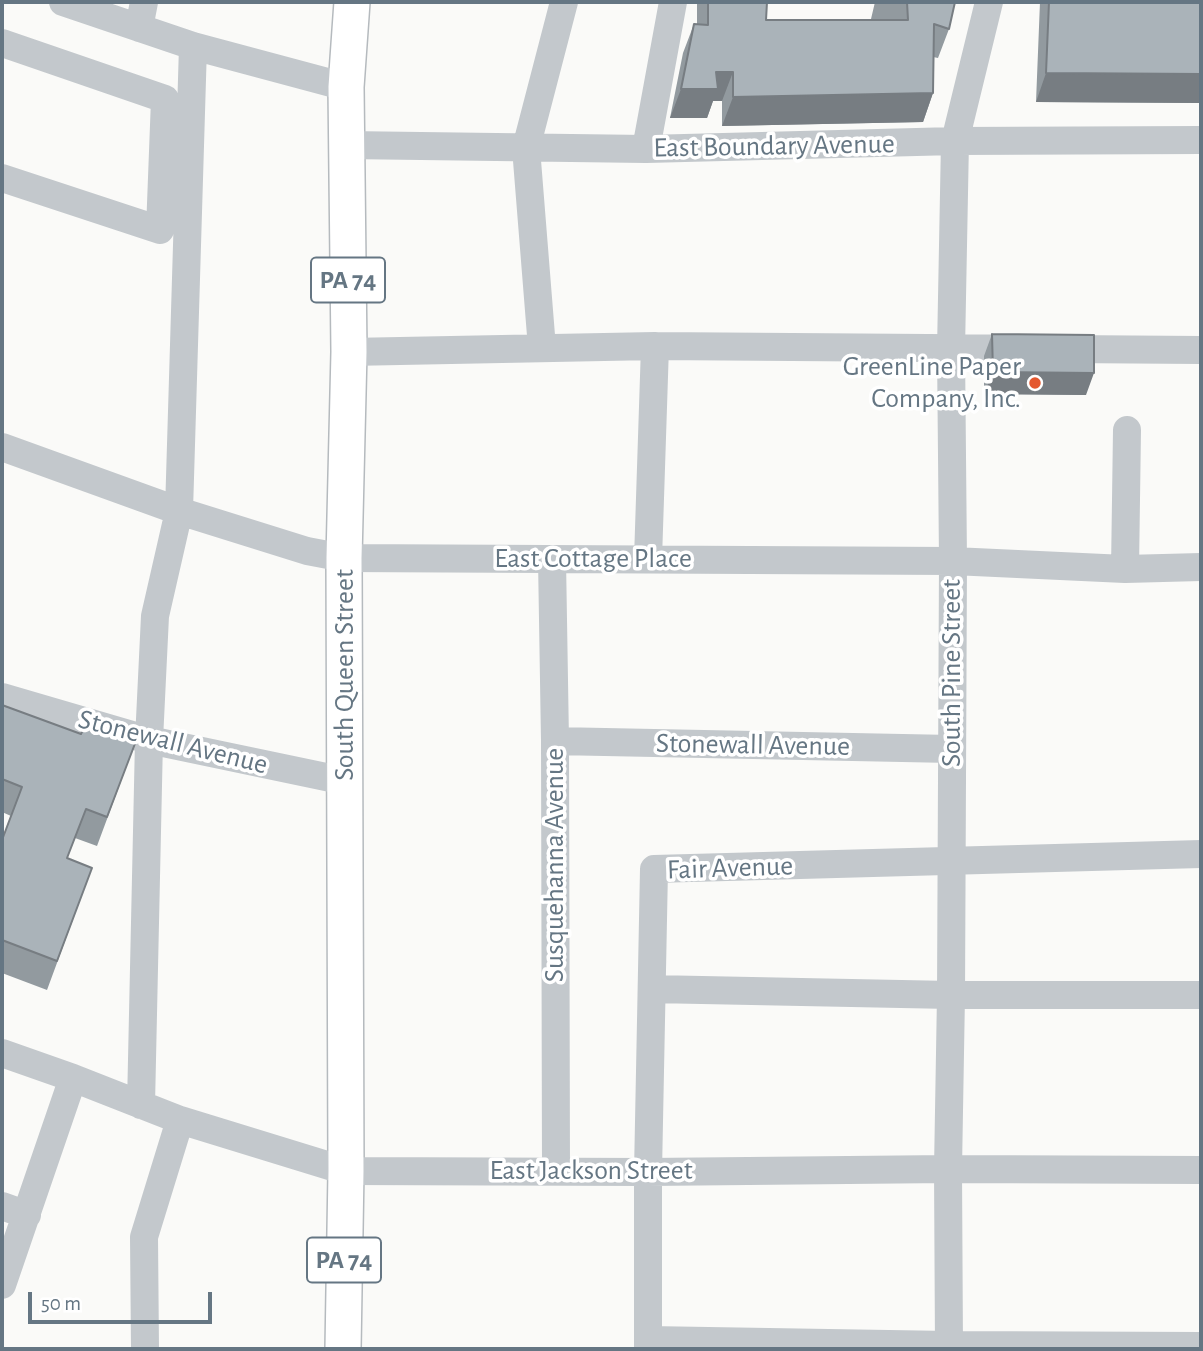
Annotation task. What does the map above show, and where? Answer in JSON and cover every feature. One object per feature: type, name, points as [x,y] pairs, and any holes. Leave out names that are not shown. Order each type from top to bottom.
[{"type":"main road","name":"South Queen Street","points":[[343,1349],[346,1171],[344,558],[349,352],[346,87],[352,2]]},
{"type":"street","points":[[63,2],[142,15],[193,46],[346,87]]},
{"type":"street","points":[[542,348],[526,148],[564,2]]},
{"type":"street","points":[[646,149],[673,2]]},
{"type":"street","name":"South Pine Street","points":[[949,1347],[953,561],[951,350],[955,141],[989,2]]},
{"type":"street","points":[[2,43],[165,99],[160,230],[2,178]]},
{"type":"street","points":[[141,1105],[149,740],[155,616],[179,511],[193,46]]},
{"type":"street","name":"East Boundary Avenue","points":[[346,145],[646,149],[955,141],[1201,140]]},
{"type":"street","points":[[648,559],[655,346]]},
{"type":"street","points":[[349,352],[655,346],[1201,350]]},
{"type":"street","points":[[1125,569],[1128,430]]},
{"type":"street","name":"East Cottage Place","points":[[2,447],[179,511],[307,551],[344,558],[953,561],[1125,569],[1201,567]]},
{"type":"street","name":"Susquehanna Avenue","points":[[552,559],[556,1171]]},
{"type":"street","name":"Stonewall Avenue","points":[[2,697],[149,740],[345,781]]},
{"type":"street","name":"Stonewall Avenue","points":[[555,741],[952,749]]},
{"type":"street","name":"Fair Avenue","points":[[648,1345],[648,1172],[654,869],[1201,854]]},
{"type":"street","points":[[652,989],[951,995],[1201,995]]},
{"type":"street","name":"East Jackson Street","points":[[2,1053],[180,1120],[346,1171],[1201,1170]]},
{"type":"street","points":[[2,1285],[14,1210],[74,1079]]},
{"type":"street","points":[[145,1349],[144,1237],[180,1120]]},
{"type":"street","points":[[648,1345],[1103,1348],[1201,1346]]},
{"type":"building","points":[[708,2],[767,2],[766,20],[908,20],[907,2],[955,2],[949,29],[934,24],[933,93],[733,97],[733,72],[716,72],[718,89],[681,89],[694,24],[708,25]]},
{"type":"building","points":[[1049,2],[1201,2],[1201,74],[1046,73]]},
{"type":"building","points":[[992,334],[1094,335],[1094,373],[993,372]]},
{"type":"building","points":[[2,705],[81,734],[86,722],[136,741],[107,817],[86,809],[67,858],[92,868],[57,961],[2,940],[2,840],[22,787],[2,779]]},
{"type":"place","name":"GreenLine Paper Company, Inc.","points":[[1035,383]]}]
